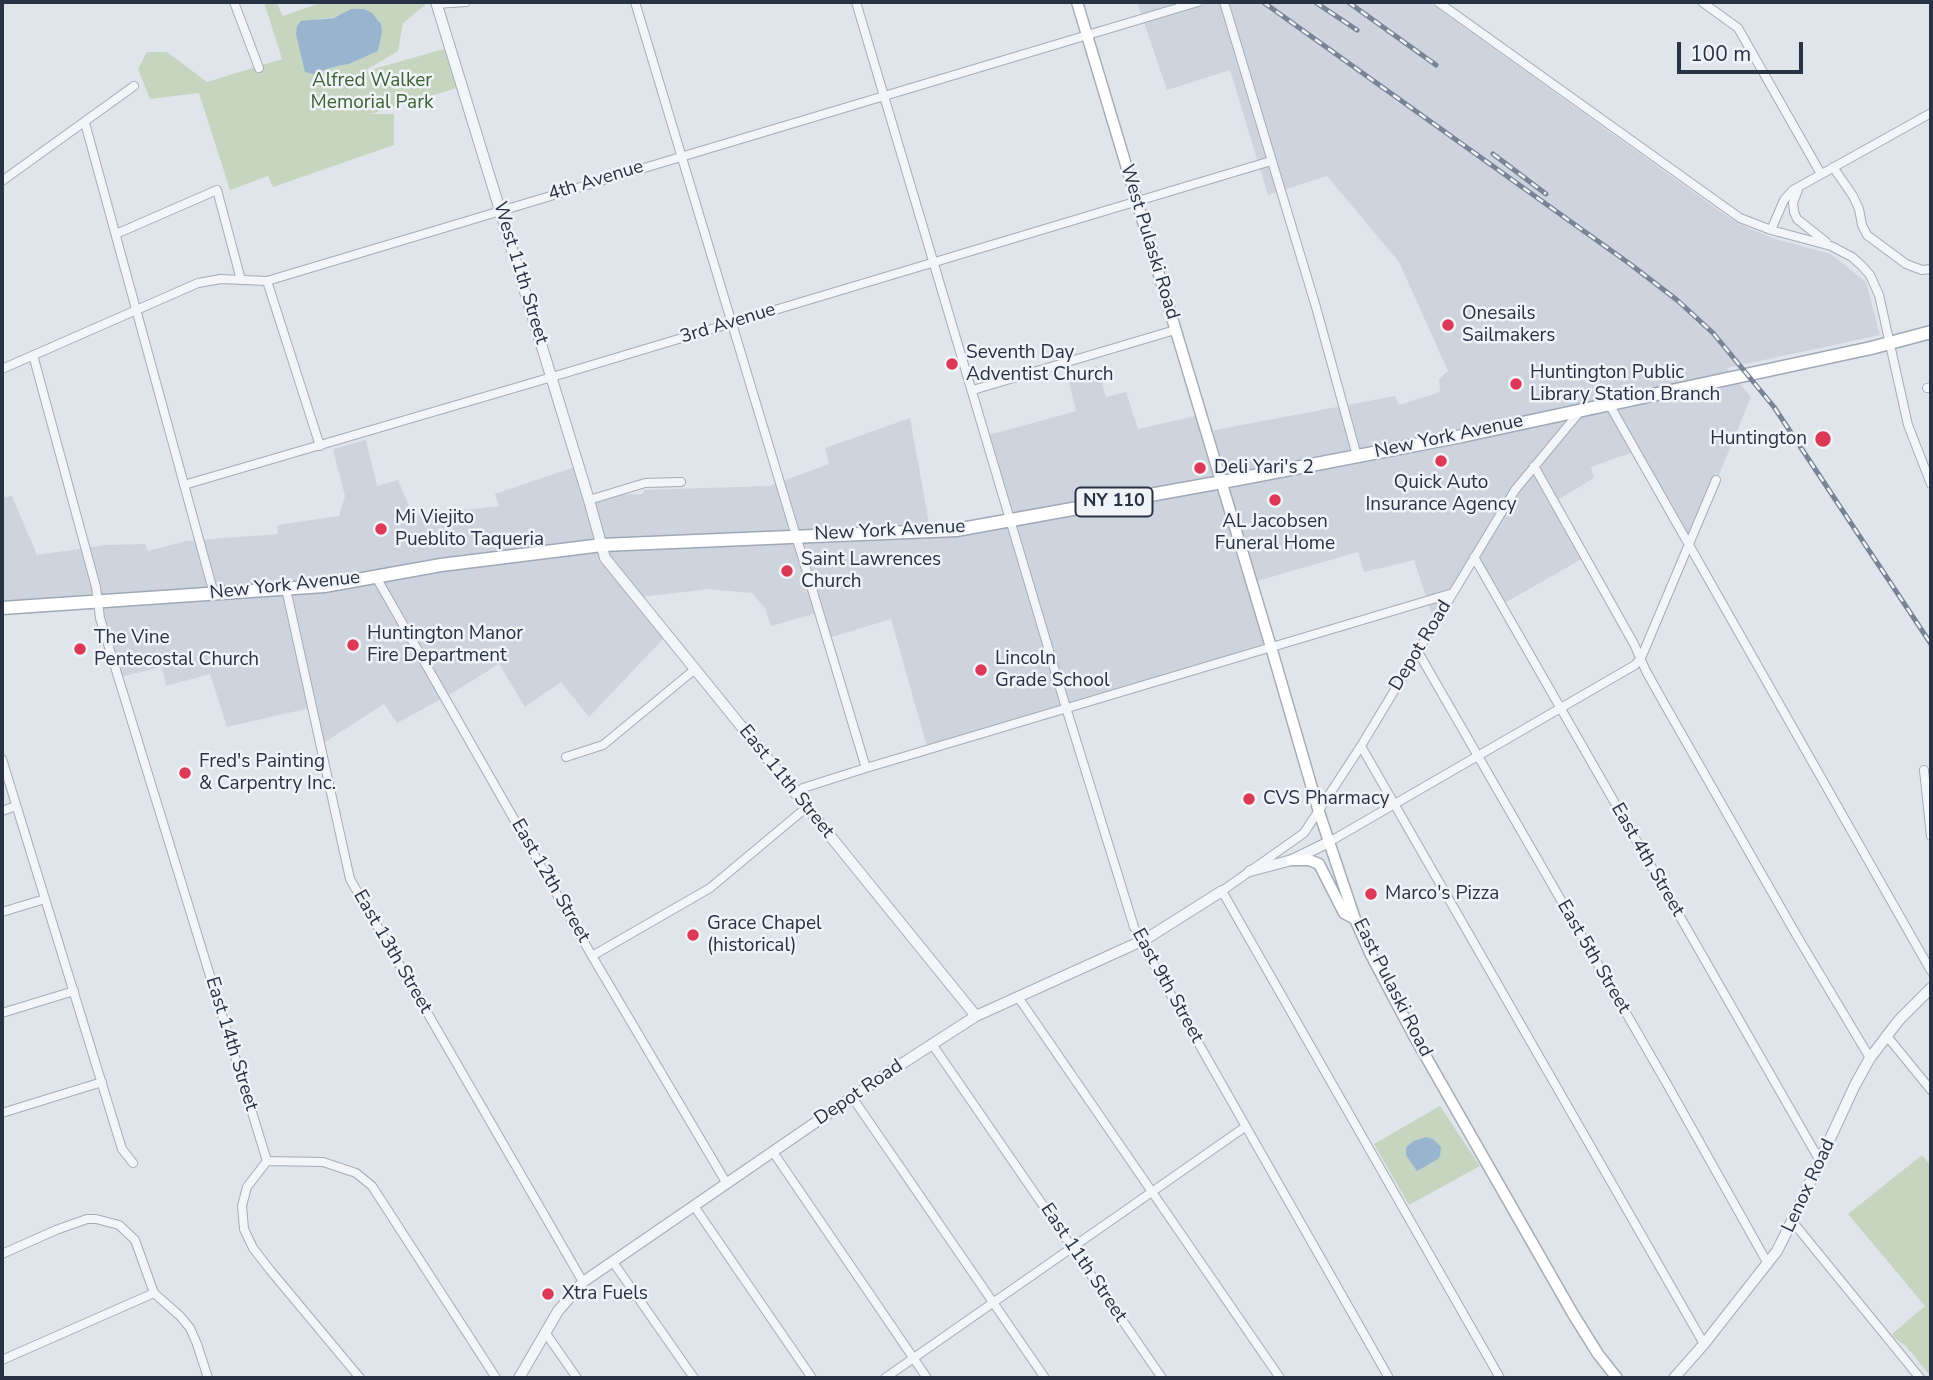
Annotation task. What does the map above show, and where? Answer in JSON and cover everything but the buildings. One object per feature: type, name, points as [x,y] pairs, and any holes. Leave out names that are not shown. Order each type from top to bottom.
[{"type":"main road","name":"West Pulaski Road","points":[[1077,2],[1221,482]]},
{"type":"main road","name":"New York Avenue","points":[[2,608],[324,586],[441,565],[602,545],[956,530],[1462,436],[1931,332]]},
{"type":"main road","name":"East Pulaski Road","points":[[1221,482],[1319,812],[1355,919],[1414,1036],[1573,1314],[1616,1378]]},
{"type":"main road","points":[[1292,860],[1309,859],[1319,864],[1344,913],[1355,919]]},
{"type":"street","points":[[234,2],[259,68]]},
{"type":"street","points":[[436,3],[466,2]]},
{"type":"street","points":[[635,2],[866,768]]},
{"type":"street","name":"East 9th Street","points":[[856,2],[1133,927],[1389,1378]]},
{"type":"street","name":"4th Avenue","points":[[2,369],[136,309],[210,280],[267,281],[1198,2]]},
{"type":"street","points":[[1224,2],[1316,307],[1357,456]]},
{"type":"street","points":[[1438,2],[1740,218],[1771,230],[1831,246]]},
{"type":"street","points":[[1702,2],[1738,28],[1821,174]]},
{"type":"street","name":"West 11th Street","points":[[436,3],[602,545]]},
{"type":"street","points":[[2,181],[134,86]]},
{"type":"street","points":[[1771,230],[1787,194],[1931,113]]},
{"type":"street","points":[[85,123],[214,594]]},
{"type":"street","name":"3rd Avenue","points":[[184,485],[1271,161]]},
{"type":"street","points":[[1833,167],[1853,196],[1867,235],[1906,264],[1922,270],[1931,270]]},
{"type":"street","points":[[1799,186],[1793,203],[1797,219],[1831,246],[1852,257],[1870,275],[1879,295],[1908,425],[1931,484]]},
{"type":"street","points":[[116,234],[217,190],[241,280]]},
{"type":"street","points":[[267,281],[320,446]]},
{"type":"street","points":[[973,390],[1175,330]]},
{"type":"street","name":"East 14th Street","points":[[33,355],[96,587],[100,618],[113,665],[267,1161]]},
{"type":"street","points":[[1609,404],[1931,971]]},
{"type":"street","name":"Depot Road","points":[[519,1378],[558,1311],[583,1282],[852,1097],[976,1016],[1141,942],[1222,891],[1304,833],[1361,746],[1516,490],[1582,409]]},
{"type":"street","points":[[1534,466],[1739,836],[1870,1058]]},
{"type":"street","points":[[1329,842],[1635,665],[1641,658],[1716,480]]},
{"type":"street","points":[[589,500],[645,483],[681,482]]},
{"type":"street","name":"East 11th Street","points":[[602,545],[609,564],[976,1016]]},
{"type":"street","name":"East 4th Street","points":[[1474,557],[1820,1161]]},
{"type":"street","name":"East 12th Street","points":[[376,577],[592,956],[727,1184]]},
{"type":"street","name":"East 13th Street","points":[[286,589],[350,879],[583,1282]]},
{"type":"street","points":[[796,793],[805,787],[866,768],[1453,593]]},
{"type":"street","name":"East 5th Street","points":[[1418,652],[1768,1264]]},
{"type":"street","points":[[566,757],[603,745],[694,670]]},
{"type":"street","points":[[1361,746],[1704,1344]]},
{"type":"street","points":[[2,759],[122,1149],[133,1163]]},
{"type":"street","points":[[1924,770],[1931,836]]},
{"type":"street","points":[[2,811],[16,806]]},
{"type":"street","points":[[592,956],[710,888],[807,807]]},
{"type":"street","name":"Depot Road","points":[[1250,872],[1292,860],[1329,842]]},
{"type":"street","points":[[1222,891],[1500,1378]]},
{"type":"street","points":[[2,912],[45,899]]},
{"type":"street","name":"Lenox Road","points":[[1674,1378],[1768,1264],[1784,1240],[1870,1058],[1886,1035],[1931,988]]},
{"type":"street","points":[[2,1013],[74,991]]},
{"type":"street","points":[[1018,997],[1280,1378]]},
{"type":"street","points":[[1886,1035],[1931,1090]]},
{"type":"street","name":"East 11th Street","points":[[932,1044],[1162,1378]]},
{"type":"street","points":[[2,1114],[102,1082]]},
{"type":"street","points":[[852,1097],[1045,1378]]},
{"type":"street","points":[[885,1378],[1245,1127]]},
{"type":"street","points":[[773,1152],[927,1378]]},
{"type":"street","points":[[360,1378],[270,1270],[253,1248],[244,1229],[242,1206],[247,1187],[267,1161],[323,1162],[356,1173],[372,1186],[496,1378]]},
{"type":"street","points":[[694,1206],[812,1378]]},
{"type":"street","points":[[2,1254],[78,1222],[96,1219],[111,1222],[126,1230],[135,1240],[154,1293],[190,1328],[208,1378]]},
{"type":"street","points":[[1792,1221],[1920,1378]]},
{"type":"street","points":[[613,1262],[694,1378]]},
{"type":"street","points":[[2,1360],[154,1293]]},
{"type":"street","points":[[545,1332],[577,1378]]},
{"type":"shaded area","points":[[1137,2],[1429,2],[1728,217],[1779,240],[1831,254],[1866,282],[1880,335],[1727,368],[1751,397],[1690,546],[1633,452],[1591,467],[1594,478],[1556,501],[1587,556],[1503,604],[1474,556],[1434,621],[1414,560],[1364,572],[1358,552],[1250,583],[1270,646],[927,747],[891,619],[829,638],[821,612],[771,626],[765,608],[752,593],[708,589],[633,598],[665,637],[589,717],[561,682],[525,707],[499,664],[397,723],[384,704],[322,744],[314,707],[227,727],[210,674],[166,686],[162,667],[120,677],[102,618],[100,599],[2,605],[2,498],[12,496],[37,555],[107,545],[145,544],[148,551],[186,541],[278,534],[277,525],[339,516],[345,496],[333,449],[366,440],[377,486],[398,480],[413,516],[499,506],[495,494],[581,465],[592,501],[614,495],[643,494],[644,490],[769,486],[829,464],[825,448],[910,418],[930,529],[1012,518],[989,435],[1076,411],[1067,374],[1097,366],[1106,397],[1126,392],[1138,429],[1200,415],[1205,432],[1395,396],[1399,405],[1440,392],[1439,379],[1448,371],[1399,262],[1327,176],[1268,195],[1230,70],[1167,90]]},
{"type":"green space","name":"Alfred Walker Memorial Park","points":[[264,2],[276,2],[283,16],[323,2],[424,2],[425,5],[403,23],[398,51],[363,72],[444,49],[457,88],[371,114],[394,114],[394,145],[273,187],[268,176],[230,190],[199,93],[150,99],[138,69],[147,52],[167,52],[207,82],[282,59]],"holes":[[[372,13],[381,24],[378,51],[349,64],[322,71],[318,19]]]},
{"type":"green space","points":[[1440,1106],[1480,1166],[1409,1205],[1374,1144]]},
{"type":"green space","points":[[1922,1155],[1931,1166],[1931,1377],[1906,1346],[1892,1334],[1925,1306],[1848,1214]]},
{"type":"water","points":[[351,9],[364,9],[372,13],[381,24],[378,51],[349,64],[313,74],[305,72],[296,34],[297,26],[301,21],[334,18]]},
{"type":"water","points":[[1426,1137],[1433,1139],[1441,1147],[1440,1156],[1417,1171],[1406,1155],[1406,1147]]},
{"type":"railway","points":[[1263,2],[1630,264],[1677,300],[1713,333],[1774,407],[1931,644]]},
{"type":"railway","points":[[1315,2],[1357,30]]},
{"type":"railway","points":[[1348,2],[1436,65]]},
{"type":"railway","points":[[1493,154],[1546,194]]},
{"type":"place","name":"Onesails Sailmakers","points":[[1448,325]]},
{"type":"place","name":"Seventh Day Adventist Church","points":[[952,364]]},
{"type":"place","name":"Huntington Public Library Station Branch","points":[[1516,384]]},
{"type":"place","name":"Huntington","points":[[1823,439]]},
{"type":"place","name":"Quick Auto Insurance Agency","points":[[1441,461]]},
{"type":"place","name":"Deli Yari's 2","points":[[1200,468]]},
{"type":"place","name":"AL Jacobsen Funeral Home","points":[[1275,500]]},
{"type":"place","name":"Mi Viejito Pueblito Taqueria","points":[[381,529]]},
{"type":"place","name":"Saint Lawrences Church","points":[[787,571]]},
{"type":"place","name":"Huntington Manor Fire Department","points":[[353,645]]},
{"type":"place","name":"The Vine Pentecostal Church","points":[[80,649]]},
{"type":"place","name":"Lincoln Grade School","points":[[981,670]]},
{"type":"place","name":"Fred's Painting & Carpentry Inc.","points":[[185,773]]},
{"type":"place","name":"CVS Pharmacy","points":[[1249,799]]},
{"type":"place","name":"Marco's Pizza","points":[[1371,894]]},
{"type":"place","name":"Grace Chapel (historical)","points":[[693,935]]},
{"type":"place","name":"Xtra Fuels","points":[[548,1294]]}]
